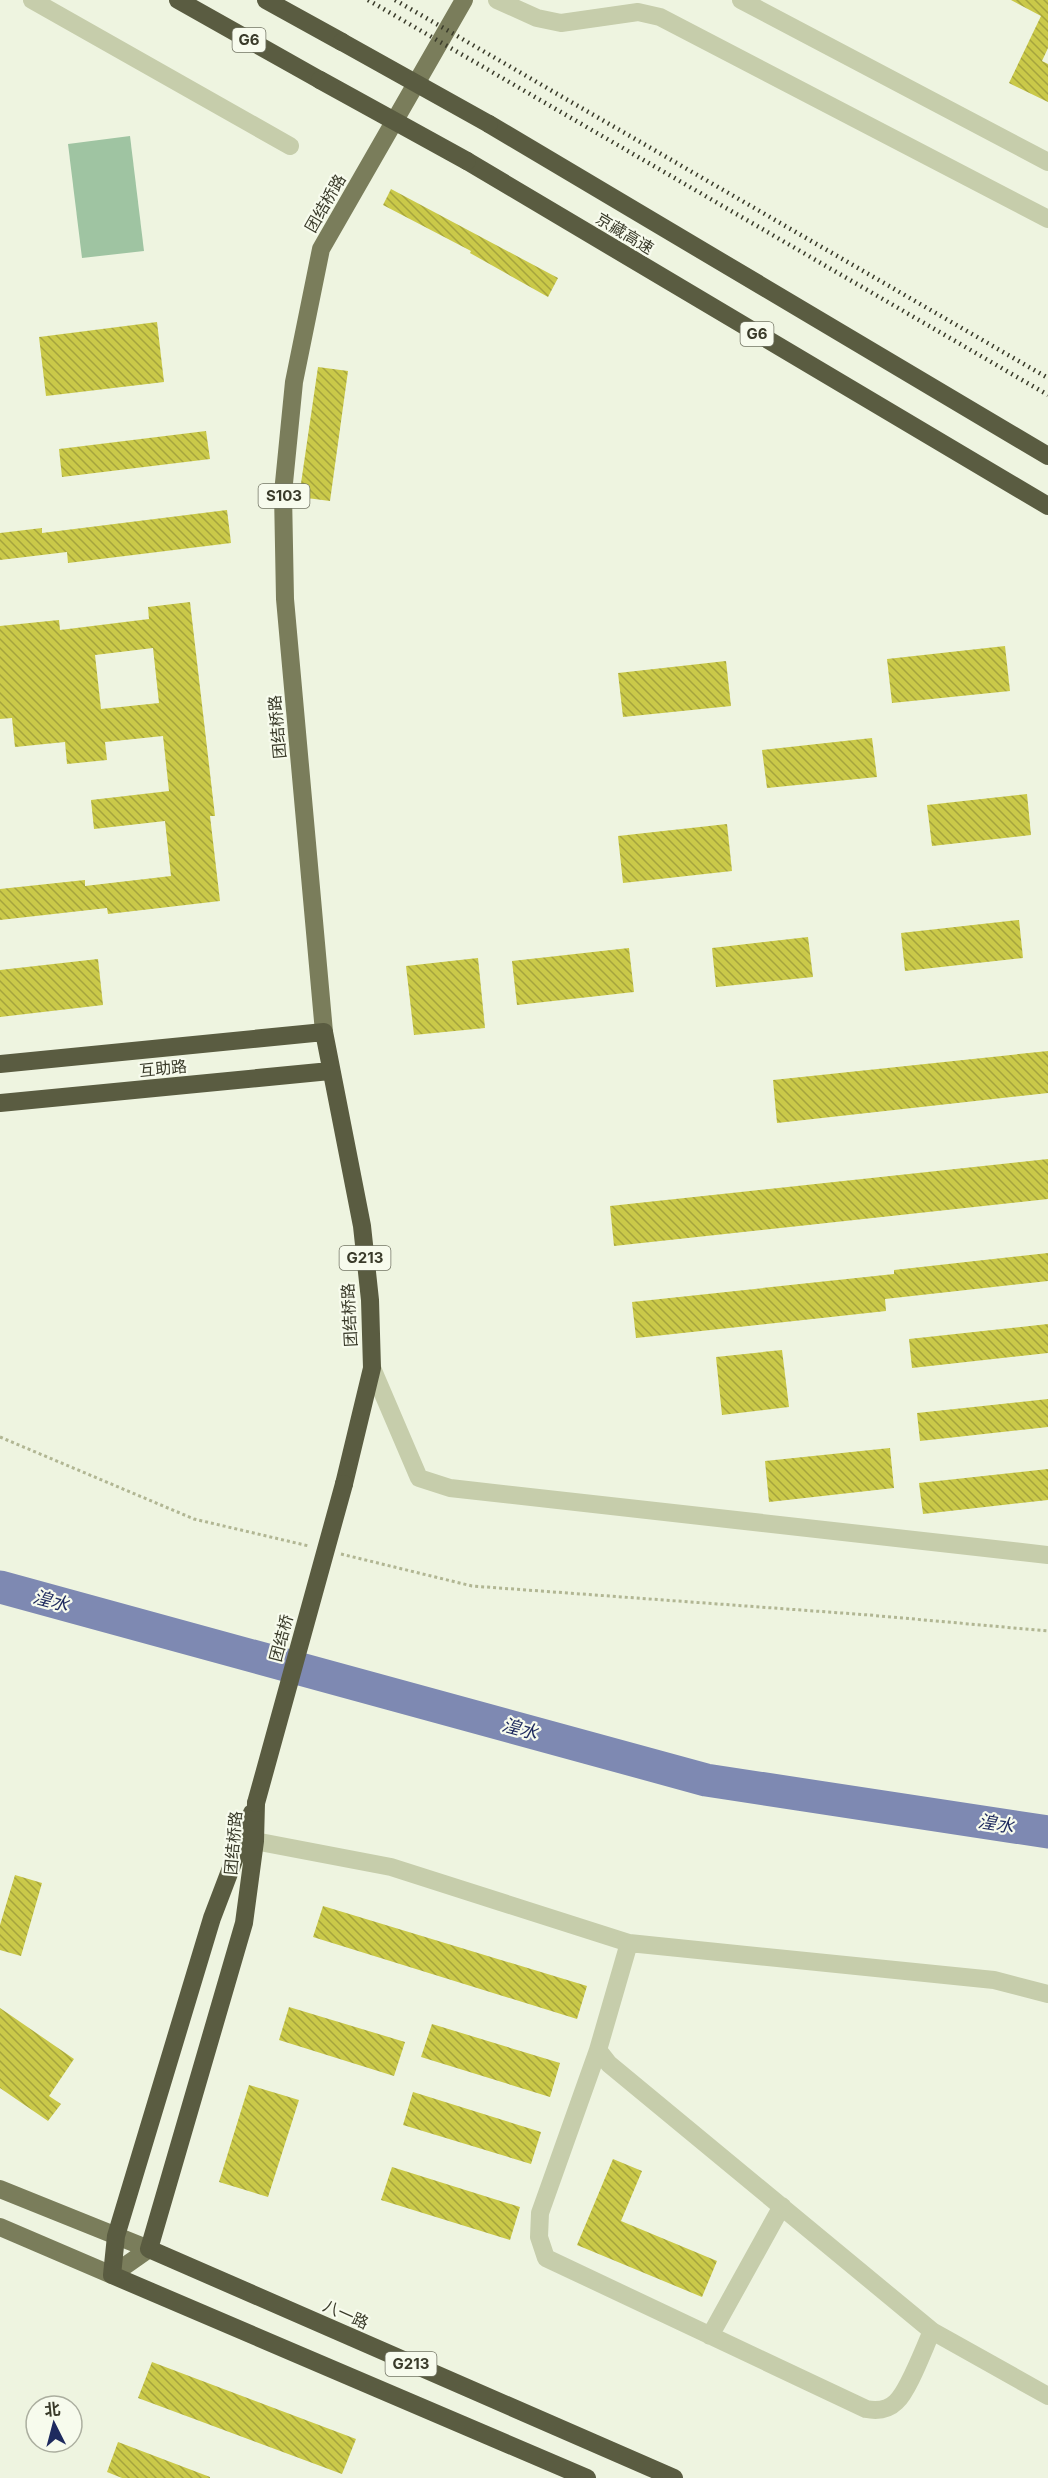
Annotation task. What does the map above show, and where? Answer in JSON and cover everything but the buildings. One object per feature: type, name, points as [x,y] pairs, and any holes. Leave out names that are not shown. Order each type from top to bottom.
[{"type":"highway","name":"京藏高速","points":[[178,0],[466,161],[1048,506]]},
{"type":"highway","name":"京藏高速","points":[[267,0],[489,124],[1048,456]]},
{"type":"highway","name":"互助路","points":[[0,1064],[324,1032]]},
{"type":"highway","name":"团结桥路","points":[[324,1032],[362,1227],[369,1300],[372,1368],[344,1484]]},
{"type":"highway","name":"互助路","points":[[0,1103],[330,1071]]},
{"type":"highway","name":"团结桥","points":[[256,1803],[344,1484]]},
{"type":"highway","name":"团结桥路","points":[[149,2249],[244,1923],[255,1840],[256,1803]]},
{"type":"highway","name":"团结桥路","points":[[112,2275],[116,2236],[212,1918],[256,1803]]},
{"type":"highway","name":"八一路","points":[[149,2249],[665,2476]]},
{"type":"highway","name":"G213","points":[[112,2275],[586,2478]]},
{"type":"main road","name":"团结桥路","points":[[324,1032],[285,599],[284,493],[294,382],[321,249],[464,0]]},
{"type":"main road","name":"八一路","points":[[0,2189],[149,2249]]},
{"type":"main road","points":[[0,2227],[112,2275],[149,2249]]},
{"type":"street","points":[[32,0],[290,146]]},
{"type":"street","points":[[497,0],[537,18],[561,23],[638,12],[660,17],[1048,219]]},
{"type":"street","points":[[741,0],[1048,162]]},
{"type":"street","points":[[372,1368],[419,1478],[450,1488],[1048,1555]]},
{"type":"street","points":[[255,1840],[391,1867],[629,1943],[994,1980],[1048,1994]]},
{"type":"street","points":[[629,1943],[598,2050],[540,2212],[539,2237],[546,2258],[858,2406],[874,2410],[890,2406],[901,2397],[933,2331]]},
{"type":"street","points":[[598,2050],[609,2064],[933,2331],[1048,2396]]},
{"type":"street","points":[[710,2336],[782,2206]]},
{"type":"path","points":[[0,1437],[194,1519],[310,1547]]},
{"type":"path","points":[[333,1552],[472,1586],[869,1615],[1048,1631]]},
{"type":"green space","points":[[130,136],[144,251],[82,258],[68,144]]},
{"type":"waterway","name":"湟水","points":[[0,1587],[706,1780],[1048,1832]]},
{"type":"railway","points":[[368,0],[1048,395]]},
{"type":"railway","points":[[395,0],[1048,378]]}]
